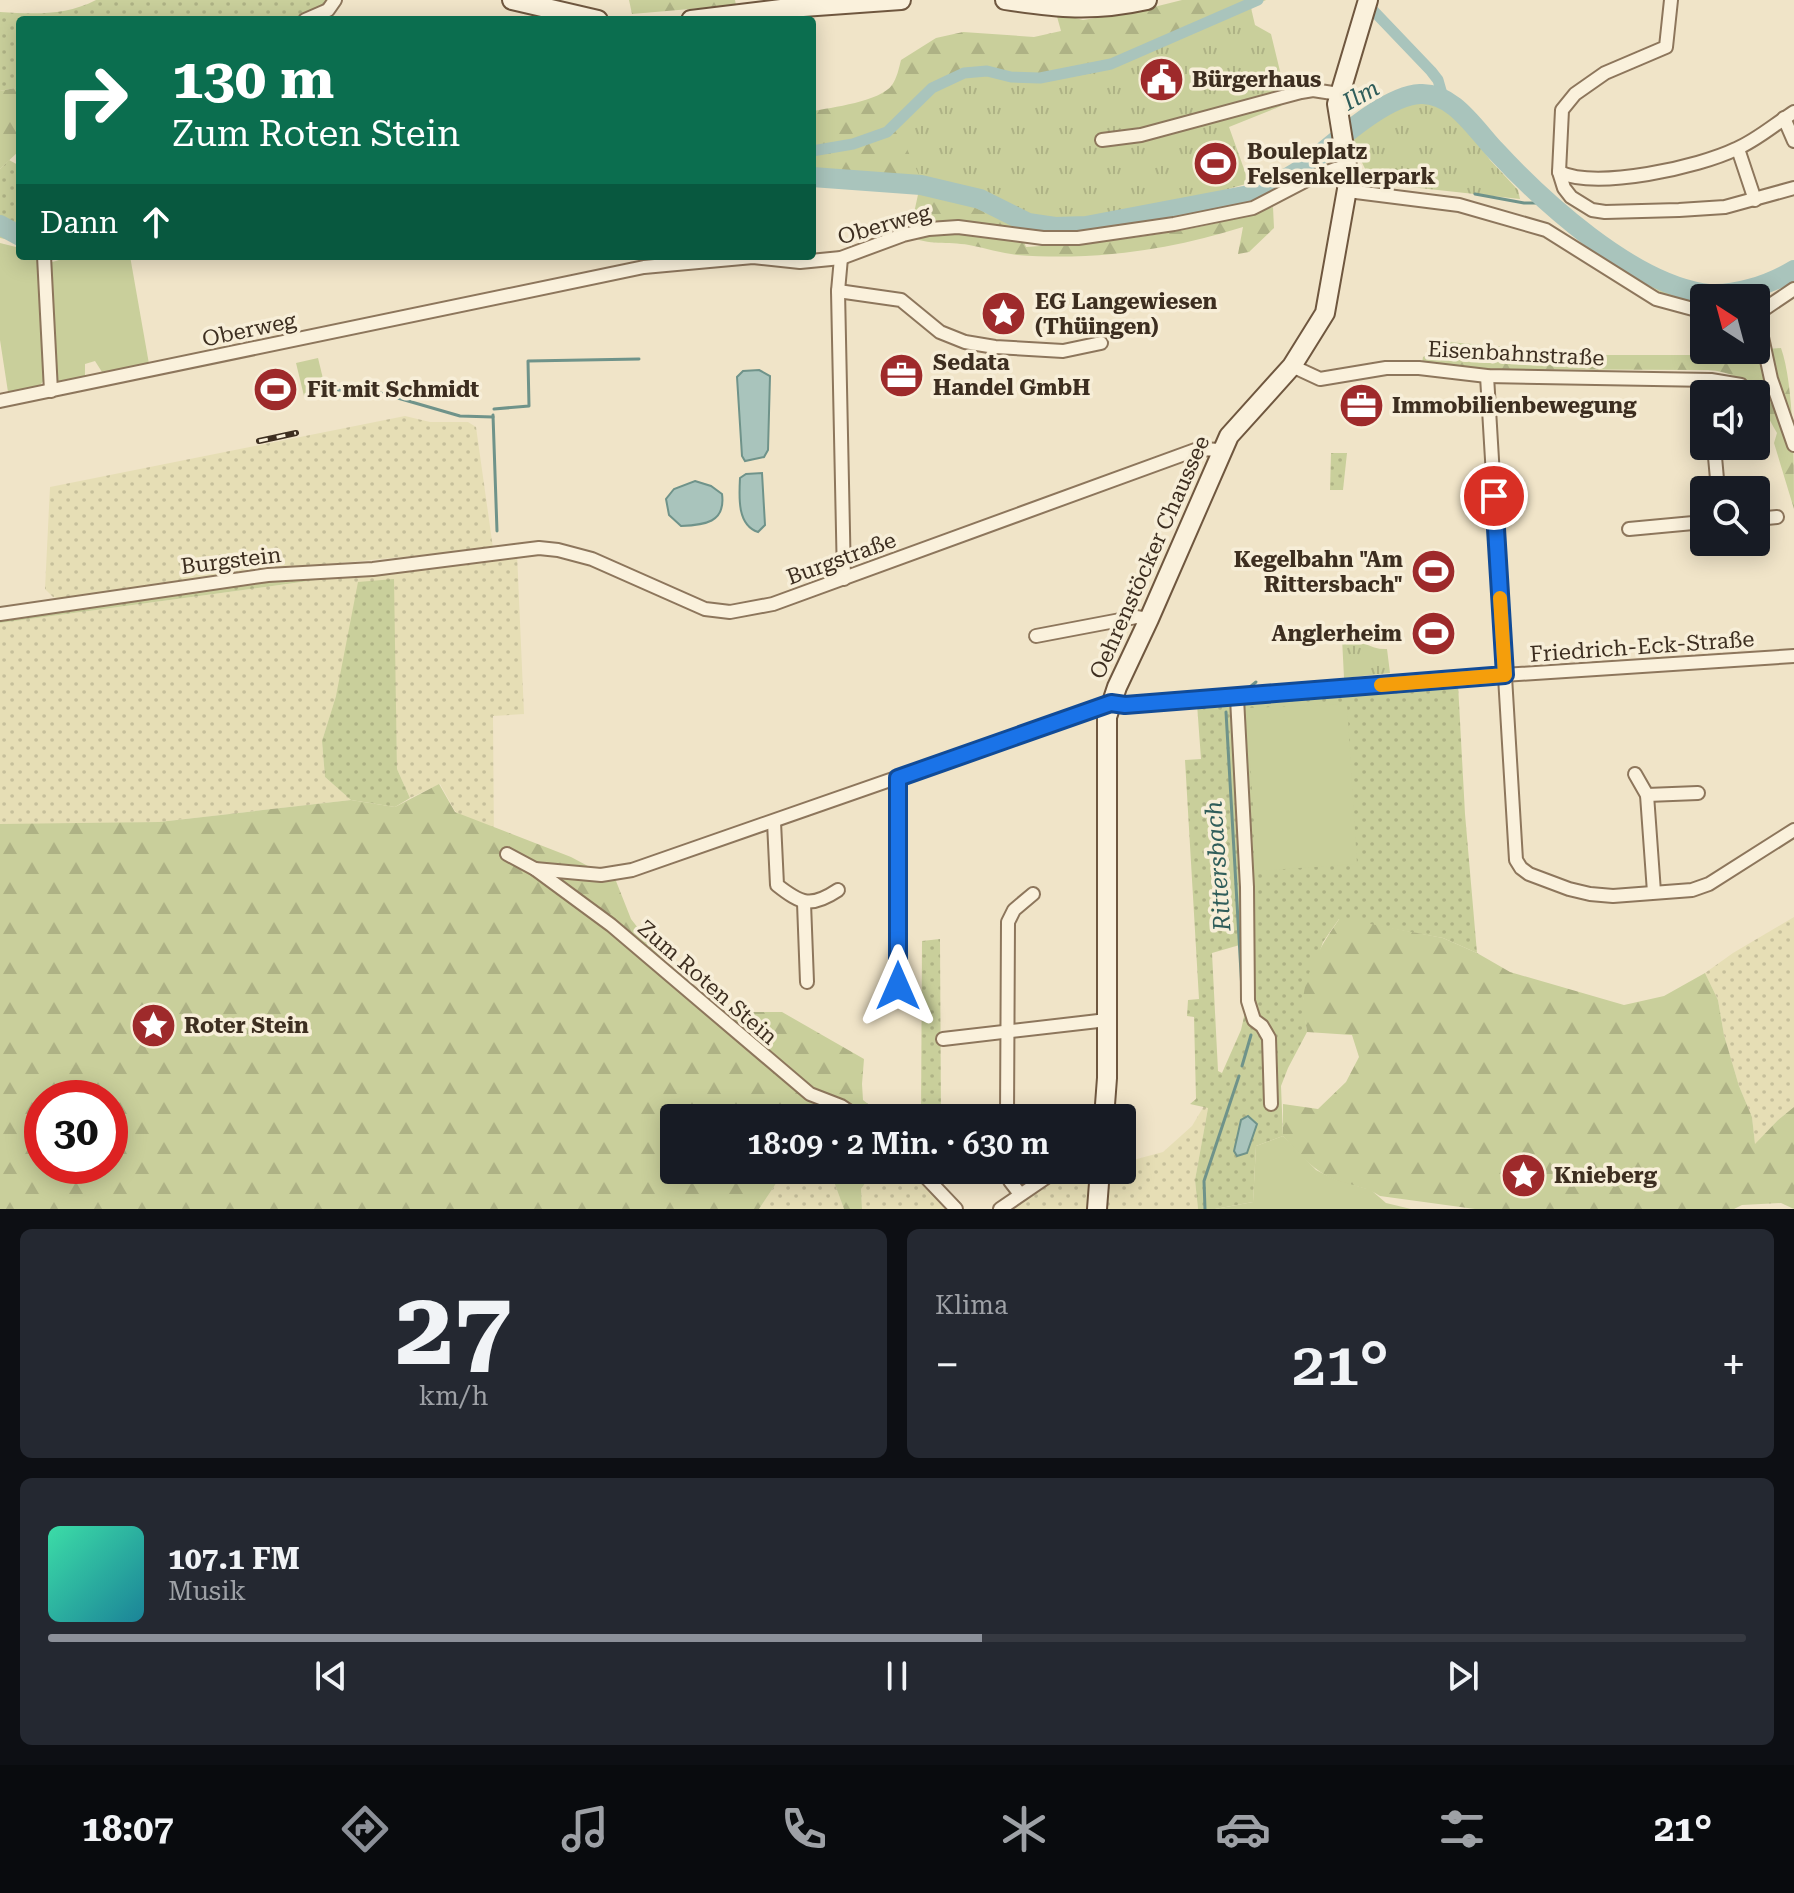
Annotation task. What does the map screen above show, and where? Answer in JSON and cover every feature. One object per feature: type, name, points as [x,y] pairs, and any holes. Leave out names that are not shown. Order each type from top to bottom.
[{"type":"street","points":[[314,16],[328,10],[335,0]]},
{"type":"street","points":[[512,0],[581,16]]},
{"type":"street","points":[[709,16],[754,6],[901,0]]},
{"type":"street","points":[[1005,0],[1086,9],[1147,0]]},
{"type":"street","points":[[1671,0],[1666,47],[1605,73],[1575,94],[1562,110],[1559,172],[1564,188],[1571,197],[1592,210],[1605,212],[1725,207],[1794,188]]},
{"type":"street","name":"Oehrenstöcker Chaussee","points":[[1104,1104],[1107,717],[1222,450],[1234,428],[1292,366],[1325,313],[1348,191],[1348,168],[1338,119],[1339,94],[1366,4]]},
{"type":"street","points":[[1102,140],[1154,132],[1301,92],[1313,90],[1339,94]]},
{"type":"street","points":[[1559,172],[1592,180],[1691,165],[1738,149],[1789,115],[1794,141]]},
{"type":"street","points":[[1738,149],[1755,200]]},
{"type":"street","name":"Oberweg","points":[[781,260],[800,262],[841,258],[903,235],[929,229],[958,227],[1043,238],[1078,238],[1174,224],[1253,208],[1309,179],[1335,169],[1348,168]]},
{"type":"street","points":[[1348,191],[1459,205],[1546,230],[1656,299],[1690,308]]},
{"type":"street","points":[[841,258],[838,291],[844,579]]},
{"type":"street","points":[[44,260],[51,391]]},
{"type":"street","name":"Oberweg","points":[[0,401],[644,267],[720,260]]},
{"type":"street","points":[[1770,305],[1794,289]]},
{"type":"street","points":[[838,291],[901,300],[940,332],[965,342],[1063,351],[1101,343]]},
{"type":"street","points":[[1768,364],[1794,445]]},
{"type":"street","name":"Eisenbahnstraße","points":[[1292,366],[1320,379],[1386,368],[1419,368],[1487,376],[1700,380]]},
{"type":"street","points":[[1487,376],[1516,860],[1521,868],[1569,889],[1590,894],[1613,896],[1692,890],[1709,884],[1794,830]]},
{"type":"street","name":"Burgstraße","points":[[468,555],[539,548],[558,550],[592,559],[705,609],[730,612],[773,604],[1198,449],[1222,450]]},
{"type":"street","points":[[1770,518],[1777,517]]},
{"type":"street","points":[[1629,529],[1690,523]]},
{"type":"street","name":"Burgstein","points":[[0,614],[268,575],[373,569],[468,555]]},
{"type":"street","points":[[1036,636],[1136,617],[1149,619]]},
{"type":"street","name":"Friedrich-Eck-Straße","points":[[1111,703],[1125,705],[1237,698],[1505,675],[1794,656]]},
{"type":"street","points":[[1237,698],[1246,871],[1248,1001],[1254,1020],[1269,1038],[1271,1104]]},
{"type":"street","name":"Zum Roten Stein","points":[[535,869],[617,874],[1111,703]]},
{"type":"street","points":[[1635,774],[1647,795],[1654,892]]},
{"type":"street","points":[[898,778],[898,986]]},
{"type":"street","points":[[1647,795],[1698,793]]},
{"type":"street","points":[[774,822],[777,885],[804,903],[838,890]]},
{"type":"street","name":"Zum Roten Stein","points":[[507,854],[535,869],[611,925],[810,1094],[836,1104]]},
{"type":"street","points":[[1007,1104],[1008,922],[1014,910],[1033,894]]},
{"type":"street","points":[[804,903],[807,982]]},
{"type":"street","points":[[943,1039],[1107,1020]]},
{"type":"street","points":[[932,1184],[956,1209]]},
{"type":"street","points":[[1012,1184],[1020,1194]]},
{"type":"street","points":[[1000,1209],[1035,1184]]},
{"type":"street","points":[[1097,1209],[1099,1184]]},
{"type":"shaded area","points":[[405,416],[430,422],[468,422],[476,427],[493,548],[259,571],[66,600],[53,597],[45,589],[50,487]]},
{"type":"shaded area","points":[[517,553],[524,714],[493,716],[494,846],[455,811],[440,784],[410,798],[397,769],[393,579],[336,696],[322,741],[325,777],[351,800],[159,822],[0,827],[0,623]]},
{"type":"shaded area","points":[[1794,917],[1794,1107],[1755,1145],[1752,1117],[1724,1035],[1718,1000],[1705,973]]},
{"type":"shaded area","points":[[1204,1106],[1208,1108],[1195,1180],[1198,1209],[1007,1209],[1045,1184],[1136,1184],[1136,1159],[1163,1152],[1192,1126]]},
{"type":"shaded area","points":[[776,1184],[835,1184],[844,1209],[759,1209]]},
{"type":"shaded area","points":[[865,1184],[927,1184],[951,1209],[862,1209],[861,1189]]},
{"type":"green space","points":[[96,0],[329,0],[326,6],[300,16],[16,16],[16,88],[0,91],[0,12],[61,11]]},
{"type":"green space","points":[[629,0],[735,0],[736,5],[632,14]]},
{"type":"green space","points":[[1182,0],[1266,0],[1112,68],[1040,81],[987,75],[923,184],[1018,227],[1026,247],[1087,243],[1184,230],[1273,207],[1274,228],[1249,252],[1238,254],[1243,227],[1159,248],[1103,255],[1017,255],[969,245],[924,241],[909,236],[919,190],[816,175],[816,110],[855,103],[886,91],[895,79],[901,60],[936,38],[963,32],[1034,37],[1061,31],[1056,13],[1083,20]]},
{"type":"green space","points":[[1251,8],[1255,25],[1271,34],[1286,96],[1281,106],[1229,127],[1249,183],[1204,196],[1086,220],[1018,227],[923,184],[897,127],[924,98],[944,84],[965,76],[987,75],[1040,81],[1112,68]]},
{"type":"green space","points":[[16,88],[16,154],[0,169],[0,91]]},
{"type":"green space","points":[[1416,99],[1432,100],[1460,119],[1490,160],[1518,190],[1520,199],[1392,185],[1369,177],[1352,134],[1371,119]]},
{"type":"green space","name":"Bouleplatz Felsenkellerpark","points":[[1225,149],[1232,172],[1204,178],[1201,155]]},
{"type":"green space","points":[[9,160],[16,164],[16,241],[0,238],[0,169]]},
{"type":"green space","points":[[0,243],[16,247],[16,260],[39,260],[46,377],[39,387],[8,392],[0,340]]},
{"type":"green space","points":[[59,260],[131,260],[149,364],[102,372],[95,361],[85,364],[85,376],[57,384],[54,380],[49,263]]},
{"type":"green space","points":[[1638,272],[1690,295],[1690,302],[1667,296],[1634,276]]},
{"type":"green space","points":[[1448,342],[1602,355],[1690,355],[1690,364],[1770,364],[1770,349],[1781,348],[1791,403],[1794,509],[1774,443],[1777,433],[1770,420],[1770,380],[1740,380],[1723,372],[1708,370],[1486,369],[1422,363],[1423,357]]},
{"type":"green space","points":[[318,358],[326,391],[304,396],[296,363]]},
{"type":"green space","points":[[1331,453],[1347,453],[1343,490],[1330,490]]},
{"type":"green space","points":[[330,575],[338,577],[0,623],[0,617],[227,584]]},
{"type":"green space","points":[[394,579],[397,769],[410,798],[395,807],[351,800],[325,777],[322,741],[336,696],[358,582]]},
{"type":"green space","points":[[1342,638],[1387,649],[1390,673],[1344,678]]},
{"type":"green space","points":[[1458,684],[1477,953],[1443,938],[1339,919],[1323,942],[1303,1000],[1307,1032],[1281,1086],[1283,1136],[1256,1146],[1253,1202],[1198,1209],[1195,1180],[1208,1108],[1190,1104],[1196,1099],[1194,1017],[1187,1016],[1188,1000],[1199,999],[1185,760],[1201,759],[1197,704],[1351,695]],"holes":[[[1243,944],[1246,1008],[1241,1030],[1222,1073],[1218,1071],[1212,953]]]},
{"type":"green space","points":[[1347,704],[1357,864],[1257,871],[1247,708]]},
{"type":"green space","points":[[439,784],[455,812],[571,857],[616,881],[631,919],[663,960],[722,1012],[782,1012],[864,1059],[863,1100],[868,1104],[660,1104],[660,1184],[776,1184],[759,1209],[0,1209],[0,824],[159,822],[351,800],[395,807]]},
{"type":"green space","points":[[1340,918],[1443,938],[1510,972],[1624,1005],[1664,996],[1705,973],[1718,1000],[1724,1035],[1752,1117],[1755,1144],[1794,1107],[1794,1209],[1781,1203],[1742,1205],[1734,1209],[1475,1209],[1380,1196],[1321,1172],[1283,1136],[1283,1104],[1318,1109],[1346,1082],[1359,1057],[1352,1035],[1307,1032],[1304,1012],[1303,1000],[1312,967]]},
{"type":"green space","points":[[940,939],[941,1104],[921,1104],[922,941]]},
{"type":"green space","points":[[1283,1136],[1316,1170],[1336,1180],[1371,1190],[1386,1203],[1411,1209],[1215,1209],[1253,1202],[1256,1146]]},
{"type":"green space","points":[[835,1184],[865,1184],[861,1189],[862,1209],[844,1209]]},
{"type":"water","points":[[759,370],[770,376],[768,450],[764,457],[745,461],[742,456],[737,377],[743,371]]},
{"type":"water","points":[[762,473],[765,525],[758,532],[743,517],[740,478],[746,474]]},
{"type":"water","points":[[695,481],[711,486],[722,494],[721,511],[705,523],[681,526],[669,515],[666,499],[674,489]]},
{"type":"water","points":[[1248,1116],[1257,1124],[1247,1153],[1237,1156],[1234,1151],[1241,1120]]},
{"type":"waterway","points":[[816,150],[853,144],[887,132],[932,88],[964,73],[987,71],[1011,77],[1040,78],[1111,64],[1258,0]]},
{"type":"waterway","points":[[1366,3],[1431,71],[1438,80],[1444,101]]},
{"type":"waterway","name":"Ilm","points":[[816,177],[921,185],[980,199],[1028,223],[1055,227],[1086,226],[1249,195],[1297,172],[1390,103],[1420,94],[1432,95],[1462,113],[1515,171],[1563,215],[1646,273],[1674,286],[1702,293],[1725,294],[1750,289],[1794,270]]},
{"type":"waterway","name":"Rittersbach","points":[[1475,194],[1524,203],[1551,203]]},
{"type":"waterway","name":"Ilm","points":[[0,225],[16,234]]},
{"type":"waterway","points":[[494,409],[529,406],[528,361],[639,359]]},
{"type":"waterway","points":[[338,390],[370,390],[460,416],[493,417]]},
{"type":"waterway","points":[[493,415],[497,531]]},
{"type":"waterway","name":"Rittersbach","points":[[1250,687],[1256,682]]},
{"type":"waterway","name":"Rittersbach","points":[[1226,712],[1242,990]]},
{"type":"waterway","name":"Rittersbach","points":[[1242,1066],[1251,1035]]},
{"type":"waterway","name":"Rittersbach","points":[[1205,1209],[1204,1181],[1239,1076]]},
{"type":"railway","points":[[259,441],[296,433]]},
{"type":"slow traffic","points":[[1381,685],[1505,675],[1500,598]]},
{"type":"place","name":"Bürgerhaus","points":[[1161,79]]},
{"type":"place","name":"Bouleplatz Felsenkellerpark","points":[[1216,164]]},
{"type":"place","name":"EG Langewiesen (Thüingen)","points":[[1004,314]]},
{"type":"place","name":"Sedata Handel GmbH","points":[[902,375]]},
{"type":"place","name":"Fit mit Schmidt","points":[[276,389]]},
{"type":"place","name":"Immobilienbewegung","points":[[1361,405]]},
{"type":"place","name":"Kegelbahn \"Am Rittersbach\"","points":[[1434,572]]},
{"type":"place","name":"Anglerheim","points":[[1433,633]]},
{"type":"place","name":"Roter Stein","points":[[153,1025]]},
{"type":"place","name":"Knieberg","points":[[1523,1175]]},
{"type":"route","points":[[898,986],[898,778],[1111,703],[1125,705],[1237,698],[1505,675],[1494,496]]}]
